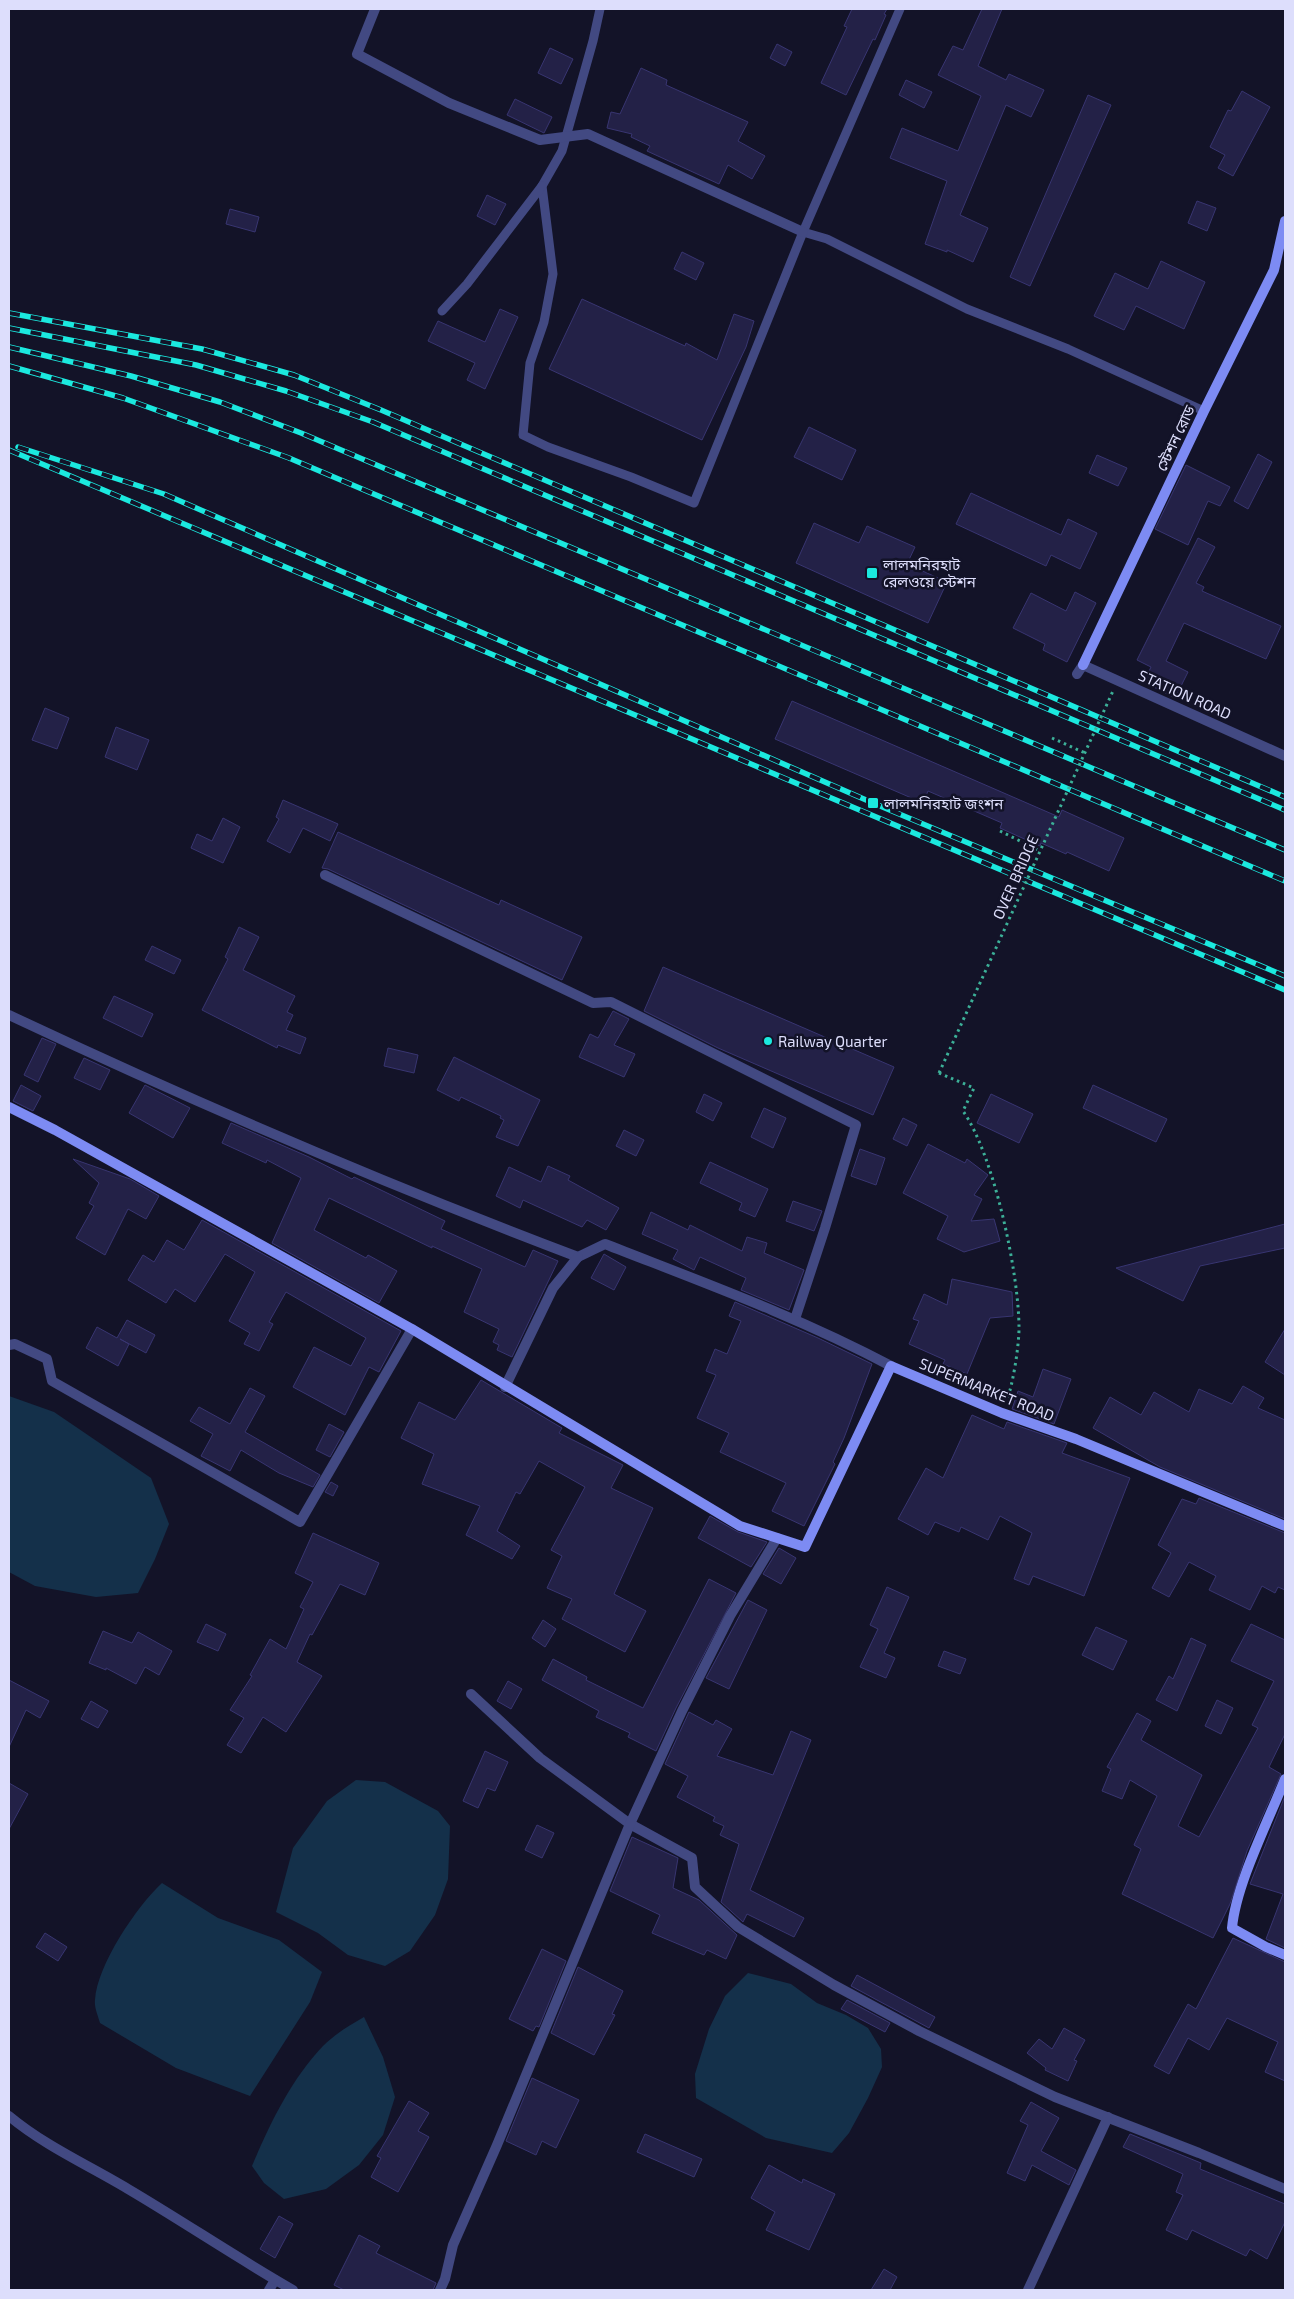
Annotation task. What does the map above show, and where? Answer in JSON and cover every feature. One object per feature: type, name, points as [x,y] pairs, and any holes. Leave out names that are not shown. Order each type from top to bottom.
[{"type":"main road","name":"স্টেশন রোড","points":[[1083,665],[1204,411],[1274,270],[1285,221]]},
{"type":"main road","points":[[9,1107],[55,1130],[412,1329],[505,1387],[740,1526],[805,1547],[891,1366]]},
{"type":"main road","name":"SUPERMARKET ROAD","points":[[891,1366],[1285,1526]]},
{"type":"main road","points":[[1285,1779],[1243,1884],[1234,1911],[1232,1928],[1285,1955]]},
{"type":"street","points":[[375,9],[357,54],[449,103],[540,140],[588,134],[803,232]]},
{"type":"street","points":[[1076,674],[1083,665]]},
{"type":"street","name":"STATION ROAD","points":[[1083,665],[1285,756]]},
{"type":"street","points":[[325,875],[593,1003],[611,1002],[856,1124],[826,1228],[796,1319]]},
{"type":"street","points":[[9,1015],[139,1076],[302,1147],[446,1207],[578,1257]]},
{"type":"street","points":[[505,1387],[553,1288],[578,1257],[605,1244],[796,1319],[837,1337],[891,1366]]},
{"type":"street","points":[[9,1345],[15,1344],[47,1359],[52,1381],[300,1522],[412,1329]]},
{"type":"street","points":[[440,2290],[445,2279],[453,2245],[497,2145],[630,1824],[682,1711],[730,1616],[777,1538]]},
{"type":"street","points":[[471,1694],[540,1758],[630,1824],[692,1858],[696,1887],[738,1927],[834,1985],[919,2030],[1055,2097],[1285,2189]]},
{"type":"street","points":[[9,2116],[32,2135],[128,2189],[228,2252],[293,2290]]},
{"type":"street","points":[[1028,2290],[1108,2117]]},
{"type":"street","points":[[269,2290],[275,2280]]},
{"type":"lane","points":[[442,311],[468,284],[542,186],[562,151],[593,41],[600,9]]},
{"type":"lane","points":[[542,186],[553,274],[544,322],[530,363],[523,434],[548,447],[631,477],[694,504],[803,232],[900,9]]},
{"type":"lane","points":[[803,232],[827,239],[967,309],[1068,349],[1204,411]]},
{"type":"path","name":"OVER BRIDGE","points":[[1002,1412],[1009,1393],[1019,1329],[1013,1266],[996,1194],[974,1126],[963,1111],[974,1088],[939,1073],[1112,691]]},
{"type":"path","points":[[1052,738],[1085,753]]},
{"type":"path","points":[[1000,832],[1040,850]]},
{"type":"water","points":[[9,1396],[54,1412],[151,1478],[169,1524],[155,1559],[138,1593],[96,1597],[35,1586],[9,1572]]},
{"type":"water","points":[[356,1780],[385,1782],[438,1811],[450,1826],[448,1879],[435,1915],[410,1951],[385,1966],[348,1955],[318,1933],[276,1912],[293,1848],[327,1801]]},
{"type":"water","points":[[162,1883],[218,1918],[279,1940],[322,1972],[310,2002],[250,2096],[176,2068],[100,2023],[95,2003],[97,1986],[110,1954],[130,1921]]},
{"type":"water","points":[[748,1973],[791,1984],[817,2003],[846,2015],[868,2028],[881,2049],[882,2067],[868,2098],[849,2133],[832,2153],[766,2138],[696,2098],[695,2074],[709,2029],[725,1996]]},
{"type":"water","points":[[364,2017],[383,2057],[395,2097],[383,2135],[359,2165],[326,2189],[284,2199],[264,2183],[252,2166],[259,2150],[282,2103],[301,2072],[332,2038]]},
{"type":"building","points":[[852,9],[887,9],[875,40],[873,39],[846,95],[821,83],[847,27],[844,26]]},
{"type":"building","points":[[982,9],[1002,9],[978,66],[1006,80],[1009,74],[1044,90],[1031,117],[1006,105],[960,215],[988,228],[973,262],[947,250],[947,252],[925,244],[947,181],[890,158],[902,128],[958,151],[981,96],[938,75],[953,46],[963,50]]},
{"type":"building","points":[[777,44],[792,52],[785,66],[770,58]]},
{"type":"building","points":[[550,48],[573,59],[561,84],[538,73]]},
{"type":"building","points":[[641,68],[667,80],[666,85],[748,122],[738,141],[765,156],[752,179],[728,165],[719,184],[647,151],[650,146],[631,137],[632,134],[607,128],[611,112],[620,114]]},
{"type":"building","points":[[906,80],[932,92],[924,108],[899,95]]},
{"type":"building","points":[[1242,91],[1270,107],[1233,176],[1218,168],[1225,155],[1210,147],[1228,110],[1231,111]]},
{"type":"building","points":[[1088,95],[1111,105],[1030,286],[1010,277]]},
{"type":"building","points":[[515,99],[552,117],[544,133],[507,115]]},
{"type":"building","points":[[487,195],[506,204],[495,225],[477,216]]},
{"type":"building","points":[[1197,201],[1216,208],[1207,231],[1188,223]]},
{"type":"building","points":[[230,209],[259,217],[255,232],[226,224]]},
{"type":"building","points":[[682,252],[704,263],[696,280],[674,269]]},
{"type":"building","points":[[1161,261],[1205,282],[1184,329],[1136,306],[1124,330],[1094,316],[1115,273],[1148,289]]},
{"type":"building","points":[[582,299],[685,346],[686,343],[717,360],[734,314],[754,321],[746,347],[702,440],[549,369]]},
{"type":"building","points":[[500,309],[518,317],[485,389],[467,380],[475,363],[428,341],[438,321],[485,342]]},
{"type":"building","points":[[809,427],[856,450],[842,480],[794,457]]},
{"type":"building","points":[[1258,454],[1272,462],[1248,509],[1234,501]]},
{"type":"building","points":[[1097,455],[1127,468],[1118,486],[1089,473]]},
{"type":"building","points":[[1186,465],[1230,487],[1220,506],[1208,501],[1188,545],[1155,529]]},
{"type":"building","points":[[971,493],[1061,535],[1068,519],[1097,533],[1080,569],[1051,555],[1046,566],[956,524]]},
{"type":"building","name":"লালমনিরহাট রেলওয়ে স্টেশন","points":[[814,523],[859,543],[867,526],[915,547],[907,564],[947,582],[928,623],[796,563]]},
{"type":"building","points":[[1198,538],[1215,547],[1196,583],[1204,587],[1202,591],[1281,626],[1266,659],[1184,623],[1166,661],[1188,672],[1175,698],[1144,682],[1151,667],[1137,660]]},
{"type":"building","points":[[1075,592],[1096,603],[1067,662],[1043,650],[1045,644],[1013,628],[1031,593],[1066,611]]},
{"type":"building","points":[[792,701],[1059,817],[1062,810],[1124,838],[1109,871],[1067,852],[1066,854],[1041,843],[1040,846],[1000,828],[1002,823],[928,791],[923,803],[775,739]]},
{"type":"building","points":[[45,708],[69,718],[57,749],[32,740]]},
{"type":"building","points":[[116,727],[149,740],[137,770],[105,757]]},
{"type":"building","points":[[283,800],[338,824],[330,841],[303,828],[290,853],[267,841],[279,819],[276,817]]},
{"type":"building","points":[[223,818],[240,827],[223,863],[191,848],[197,834],[212,841]]},
{"type":"building","points":[[338,832],[499,905],[501,900],[582,937],[562,980],[328,869],[322,868]]},
{"type":"building","points":[[239,927],[259,937],[243,970],[295,996],[287,1012],[293,1015],[286,1030],[306,1038],[300,1054],[278,1045],[277,1048],[202,1010],[228,959],[225,957]]},
{"type":"building","points":[[152,946],[181,960],[174,974],[145,960]]},
{"type":"building","name":"Railway Quarter","points":[[663,967],[894,1067],[873,1115],[718,1048],[644,1011]]},
{"type":"building","points":[[114,996],[153,1014],[142,1037],[103,1018]]},
{"type":"building","points":[[613,1011],[629,1019],[614,1045],[635,1054],[624,1077],[579,1057],[590,1034],[598,1038]]},
{"type":"building","points":[[42,1038],[56,1044],[38,1082],[24,1075]]},
{"type":"building","points":[[388,1048],[418,1055],[414,1073],[384,1066]]},
{"type":"building","points":[[454,1057],[540,1100],[518,1146],[496,1137],[504,1120],[500,1118],[501,1116],[461,1097],[459,1101],[437,1090]]},
{"type":"building","points":[[84,1058],[110,1070],[100,1090],[74,1078]]},
{"type":"building","points":[[21,1085],[41,1096],[33,1111],[13,1101]]},
{"type":"building","points":[[145,1085],[190,1108],[173,1138],[129,1113]]},
{"type":"building","points":[[1093,1085],[1167,1119],[1156,1142],[1083,1108]]},
{"type":"building","points":[[704,1094],[722,1103],[713,1121],[696,1112]]},
{"type":"building","points":[[991,1094],[1033,1114],[1019,1143],[977,1123]]},
{"type":"building","points":[[764,1108],[786,1118],[773,1148],[751,1137]]},
{"type":"building","points":[[903,1118],[917,1125],[907,1146],[893,1139]]},
{"type":"building","points":[[231,1123],[309,1157],[352,1179],[354,1177],[445,1221],[441,1229],[525,1267],[533,1250],[558,1261],[512,1357],[497,1350],[499,1345],[493,1342],[499,1329],[464,1312],[482,1269],[432,1246],[432,1248],[329,1198],[314,1230],[366,1258],[368,1255],[397,1271],[379,1303],[272,1243],[301,1178],[267,1160],[266,1163],[222,1143]]},
{"type":"building","points":[[624,1130],[644,1140],[636,1156],[616,1146]]},
{"type":"building","points":[[928,1144],[965,1163],[967,1159],[988,1175],[974,1195],[982,1199],[971,1221],[994,1219],[1000,1241],[964,1252],[937,1239],[948,1216],[903,1193]]},
{"type":"building","points":[[860,1149],[885,1158],[876,1185],[851,1176]]},
{"type":"building","points":[[73,1159],[130,1179],[159,1196],[146,1219],[128,1209],[105,1255],[76,1238],[94,1206],[89,1203],[99,1183]]},
{"type":"building","points":[[710,1162],[768,1189],[755,1217],[739,1210],[742,1203],[700,1183]]},
{"type":"building","points":[[548,1166],[570,1176],[568,1180],[619,1208],[606,1230],[587,1220],[582,1227],[523,1200],[520,1208],[496,1196],[509,1167],[541,1182]]},
{"type":"building","points":[[793,1201],[822,1211],[814,1231],[786,1221]]},
{"type":"building","points":[[651,1212],[688,1230],[690,1225],[742,1251],[747,1237],[767,1243],[764,1253],[804,1270],[789,1310],[741,1290],[746,1278],[700,1257],[694,1270],[673,1259],[678,1250],[642,1234]]},
{"type":"building","points":[[202,1220],[401,1331],[379,1372],[369,1367],[345,1415],[293,1387],[314,1347],[351,1366],[366,1338],[286,1292],[269,1322],[273,1324],[259,1351],[244,1344],[250,1333],[229,1321],[255,1272],[225,1254],[195,1302],[175,1289],[166,1303],[128,1280],[143,1255],[154,1262],[167,1240],[184,1250]]},
{"type":"building","points":[[1285,1224],[1285,1248],[1200,1266],[1183,1301],[1116,1268]]},
{"type":"building","points":[[604,1254],[626,1267],[614,1290],[591,1278]]},
{"type":"building","points":[[952,1279],[1012,1292],[1013,1316],[990,1318],[967,1374],[943,1364],[945,1360],[909,1344],[919,1321],[913,1319],[924,1294],[947,1305]]},
{"type":"building","points":[[735,1302],[872,1364],[833,1462],[835,1464],[804,1526],[772,1511],[786,1483],[720,1452],[729,1433],[697,1418],[716,1375],[706,1371],[715,1349],[727,1354],[741,1321],[729,1316]]},
{"type":"building","points":[[127,1320],[155,1335],[146,1353],[120,1339],[129,1344],[118,1366],[86,1348],[97,1327],[117,1338]]},
{"type":"building","points":[[1285,1329],[1285,1375],[1265,1362]]},
{"type":"building","points":[[1043,1369],[1071,1379],[1054,1424],[1012,1409],[1018,1391],[1033,1397]]},
{"type":"building","points":[[481,1380],[562,1428],[559,1433],[623,1465],[611,1488],[653,1508],[614,1594],[646,1611],[625,1652],[562,1619],[572,1599],[547,1588],[562,1556],[551,1550],[585,1487],[539,1461],[520,1494],[516,1492],[497,1531],[520,1546],[512,1559],[466,1535],[480,1506],[422,1484],[434,1454],[401,1438],[419,1402],[455,1420]]},
{"type":"building","points":[[1243,1386],[1264,1398],[1258,1408],[1285,1420],[1285,1519],[1160,1467],[1093,1428],[1110,1397],[1141,1415],[1154,1392],[1189,1412],[1199,1389],[1232,1404]]},
{"type":"building","points":[[250,1388],[265,1396],[245,1432],[320,1475],[313,1487],[279,1473],[241,1450],[230,1471],[201,1456],[213,1434],[190,1421],[199,1407],[230,1424]]},
{"type":"building","points":[[972,1415],[1004,1429],[1007,1422],[1067,1443],[1062,1453],[1130,1478],[1084,1596],[1033,1576],[1029,1585],[1014,1579],[1032,1533],[1000,1516],[988,1540],[961,1527],[959,1532],[935,1522],[928,1535],[898,1519],[926,1468],[943,1478]]},
{"type":"building","points":[[329,1424],[344,1432],[330,1457],[316,1450]]},
{"type":"building","points":[[331,1482],[338,1486],[333,1496],[325,1492]]},
{"type":"building","points":[[1199,1498],[1285,1533],[1285,1590],[1278,1587],[1275,1593],[1262,1586],[1250,1610],[1209,1590],[1216,1576],[1189,1562],[1169,1597],[1152,1588],[1171,1553],[1158,1545],[1182,1499],[1196,1504]]},
{"type":"building","points":[[710,1516],[738,1532],[767,1542],[751,1567],[698,1538]]},
{"type":"building","points":[[313,1533],[379,1563],[365,1595],[340,1584],[312,1635],[310,1634],[297,1662],[322,1676],[286,1732],[263,1717],[241,1753],[227,1745],[244,1718],[230,1710],[252,1676],[250,1675],[270,1639],[286,1649],[304,1609],[300,1607],[313,1582],[295,1573]]},
{"type":"building","points":[[779,1548],[796,1558],[781,1584],[763,1574]]},
{"type":"building","points":[[709,1579],[736,1593],[676,1708],[656,1751],[628,1737],[630,1733],[596,1717],[599,1711],[542,1680],[553,1659],[587,1677],[586,1680],[643,1708]]},
{"type":"building","points":[[887,1587],[909,1597],[884,1653],[895,1658],[886,1678],[860,1667],[878,1629],[870,1625]]},
{"type":"building","points":[[748,1600],[767,1610],[729,1689],[706,1678]]},
{"type":"building","points":[[543,1620],[556,1629],[545,1647],[532,1638]]},
{"type":"building","points":[[206,1624],[226,1634],[218,1651],[197,1642]]},
{"type":"building","points":[[1251,1624],[1285,1640],[1285,1734],[1269,1767],[1281,1774],[1247,1851],[1230,1904],[1213,1938],[1122,1894],[1141,1849],[1134,1845],[1157,1796],[1130,1780],[1122,1799],[1102,1791],[1111,1769],[1107,1767],[1137,1713],[1151,1721],[1141,1740],[1202,1775],[1178,1826],[1199,1837],[1258,1728],[1252,1725],[1274,1681],[1231,1661]]},
{"type":"building","points":[[1096,1627],[1127,1641],[1113,1670],[1082,1655]]},
{"type":"building","points":[[103,1631],[132,1643],[138,1632],[172,1651],[159,1675],[145,1667],[136,1684],[106,1668],[106,1670],[89,1663]]},
{"type":"building","points":[[1191,1638],[1206,1645],[1177,1711],[1156,1700],[1169,1676],[1173,1679]]},
{"type":"building","points":[[944,1651],[966,1659],[960,1674],[938,1666]]},
{"type":"building","points":[[9,1680],[49,1701],[40,1718],[26,1710],[9,1747]]},
{"type":"building","points":[[508,1681],[522,1689],[511,1709],[497,1701]]},
{"type":"building","points":[[1217,1700],[1233,1708],[1221,1734],[1205,1726]]},
{"type":"building","points":[[91,1701],[108,1711],[98,1728],[81,1719]]},
{"type":"building","points":[[689,1712],[713,1725],[716,1720],[732,1729],[717,1756],[773,1775],[791,1731],[811,1740],[750,1890],[804,1918],[794,1937],[747,1914],[743,1922],[721,1902],[739,1844],[720,1835],[724,1826],[713,1821],[715,1817],[677,1797],[688,1776],[665,1764]]},
{"type":"building","points":[[485,1751],[508,1762],[495,1791],[487,1788],[478,1808],[463,1801]]},
{"type":"building","points":[[9,1783],[28,1794],[9,1829]]},
{"type":"building","points":[[1285,1796],[1285,1948],[1266,1939],[1283,1894],[1250,1884]]},
{"type":"building","points":[[537,1825],[554,1833],[542,1858],[525,1850]]},
{"type":"building","points":[[632,1837],[678,1858],[673,1888],[699,1900],[737,1935],[726,1959],[707,1950],[704,1955],[652,1933],[660,1915],[610,1891]]},
{"type":"building","points":[[45,1933],[67,1947],[58,1961],[36,1947]]},
{"type":"building","points":[[1233,1938],[1285,1962],[1285,2081],[1265,2072],[1278,2042],[1227,2018],[1209,2050],[1188,2038],[1169,2074],[1154,2066],[1188,2004],[1196,2009]]},
{"type":"building","points":[[542,1949],[566,1961],[539,2027],[536,2026],[533,2031],[509,2019]]},
{"type":"building","points":[[578,1967],[623,1991],[612,2014],[615,2015],[594,2055],[551,2033]]},
{"type":"building","points":[[857,1975],[935,2017],[929,2028],[851,1986]]},
{"type":"building","points":[[847,2000],[890,2023],[885,2032],[841,2009]]},
{"type":"building","points":[[1064,2028],[1085,2040],[1074,2060],[1077,2061],[1068,2081],[1045,2070],[1046,2068],[1027,2053],[1039,2039],[1052,2049]]},
{"type":"building","points":[[532,2078],[579,2100],[556,2148],[542,2141],[536,2155],[506,2141]]},
{"type":"building","points":[[409,2101],[429,2113],[418,2131],[429,2137],[398,2192],[371,2177],[381,2158],[377,2156]]},
{"type":"building","points":[[1031,2102],[1059,2118],[1041,2151],[1076,2170],[1069,2185],[1032,2165],[1025,2181],[1007,2173],[1028,2125],[1020,2121]]},
{"type":"building","points":[[645,2134],[702,2159],[694,2177],[637,2152]]},
{"type":"building","points":[[1130,2134],[1201,2163],[1200,2169],[1285,2204],[1285,2222],[1267,2259],[1250,2249],[1246,2256],[1192,2230],[1187,2240],[1166,2230],[1183,2195],[1176,2192],[1183,2174],[1123,2147]]},
{"type":"building","points":[[769,2165],[802,2183],[803,2179],[835,2194],[809,2250],[766,2230],[775,2212],[751,2198]]},
{"type":"building","points":[[279,2216],[293,2224],[275,2258],[260,2249]]},
{"type":"building","points":[[359,2235],[380,2246],[376,2253],[436,2283],[433,2290],[344,2290],[334,2285]]},
{"type":"building","points":[[884,2269],[897,2277],[890,2290],[871,2290]]},
{"type":"railway","points":[[9,313],[202,349],[294,375],[381,410],[1285,797]]},
{"type":"railway","points":[[9,328],[196,365],[286,391],[373,422],[1285,810]]},
{"type":"railway","points":[[9,347],[131,376],[220,402],[301,433],[1285,850]]},
{"type":"railway","points":[[9,366],[123,398],[289,458],[1285,881]]},
{"type":"railway","points":[[18,447],[164,494],[873,803],[1285,976]]},
{"type":"railway","points":[[9,450],[1285,990]]},
{"type":"place","name":"লালমনিরহাট রেলওয়ে স্টেশন","points":[[872,573]]},
{"type":"place","name":"লালমনিরহাট জংশন","points":[[873,803]]},
{"type":"place","name":"Railway Quarter","points":[[768,1041]]}]
